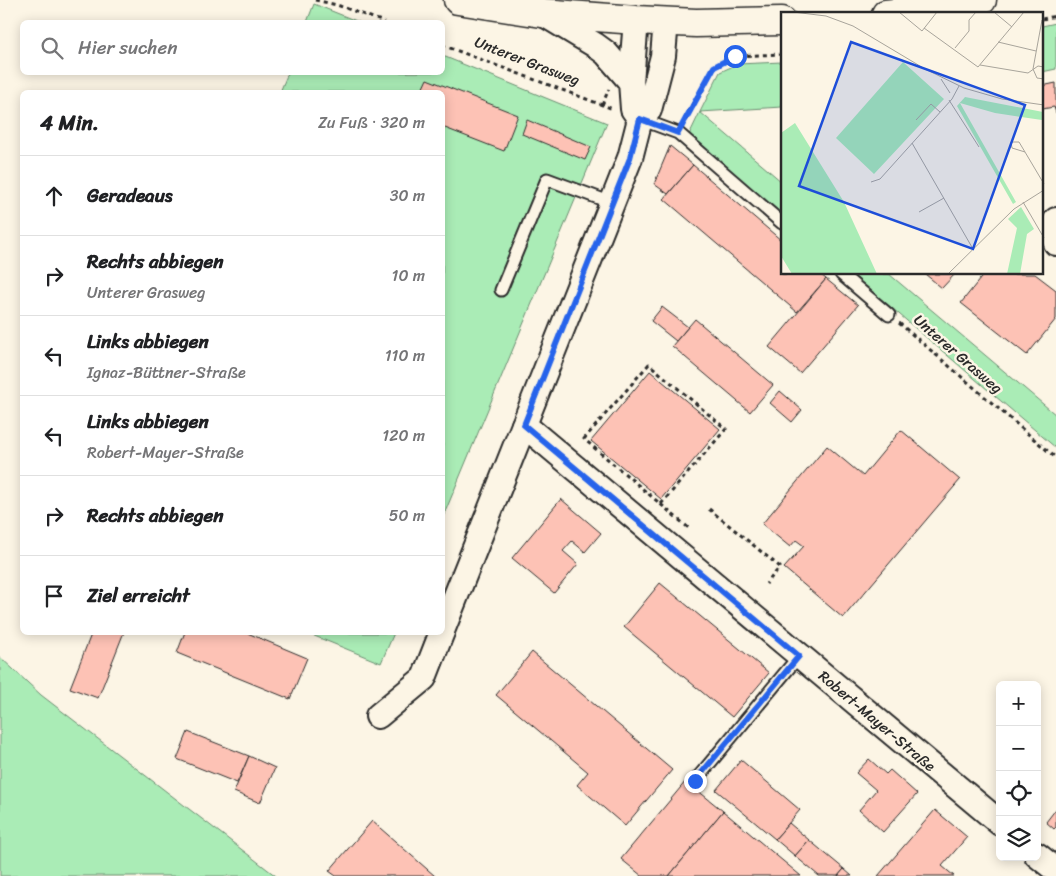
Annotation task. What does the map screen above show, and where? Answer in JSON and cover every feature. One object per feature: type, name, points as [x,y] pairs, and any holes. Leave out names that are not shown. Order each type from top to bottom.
[{"type":"street","points":[[458,0],[542,13],[666,22],[781,21]]},
{"type":"street","points":[[902,12],[982,0]]},
{"type":"street","points":[[542,13],[606,53],[631,82]]},
{"type":"street","points":[[636,20],[631,82],[633,109],[640,119]]},
{"type":"street","points":[[445,624],[630,158],[640,119],[649,110],[663,56],[666,22]]},
{"type":"street","points":[[1056,220],[1053,225],[1053,237],[1056,243]]},
{"type":"street","name":"Robert-Mayer-Straße","points":[[524,425],[996,821]]},
{"type":"street","points":[[378,716],[424,678],[441,635]]},
{"type":"street","points":[[1041,858],[1056,870]]},
{"type":"lane","points":[[640,119],[678,133],[781,222]]},
{"type":"lane","points":[[501,290],[547,179],[612,203]]},
{"type":"lane","points":[[842,275],[889,315]]},
{"type":"lane","points":[[695,781],[799,656]]},
{"type":"path","points":[[315,0],[337,4],[379,20]]},
{"type":"path","name":"Unterer Grasweg","points":[[445,46],[602,105]]},
{"type":"path","points":[[678,133],[714,67],[735,56],[781,54]]},
{"type":"path","name":"Unterer Grasweg","points":[[889,315],[1056,458]]},
{"type":"path","points":[[662,504],[726,429],[649,364],[584,439],[691,530]]},
{"type":"path","points":[[709,509],[780,567],[766,584]]},
{"type":"green space","points":[[314,4],[354,20],[308,20]]},
{"type":"green space","points":[[1056,23],[1056,69],[1044,72],[1044,26]]},
{"type":"green space","points":[[445,57],[607,123],[445,512],[445,90],[281,90],[287,75],[445,75]]},
{"type":"green space","points":[[781,62],[781,107],[700,112],[720,72],[738,64]]},
{"type":"green space","points":[[700,112],[781,181],[781,214],[689,135]]},
{"type":"green space","points":[[853,275],[890,275],[1056,415],[1056,448]]},
{"type":"green space","points":[[312,635],[393,635],[381,663]]},
{"type":"green space","points":[[0,657],[41,695],[276,876],[0,876]]},
{"type":"building","points":[[427,79],[518,115],[504,151],[445,128],[445,90],[422,90]]},
{"type":"building","points":[[1056,83],[1056,113],[1054,107],[1044,109],[1044,86]]},
{"type":"building","points":[[527,120],[591,147],[585,160],[522,134]]},
{"type":"building","points":[[670,146],[693,165],[668,194],[654,184]]},
{"type":"building","points":[[693,165],[781,240],[781,275],[821,275],[826,279],[797,312],[664,199]]},
{"type":"building","points":[[926,275],[954,275],[942,288]]},
{"type":"building","points":[[983,275],[1036,275],[1056,290],[1056,319],[1027,355],[961,303]]},
{"type":"building","points":[[826,279],[858,305],[800,373],[769,347]]},
{"type":"building","points":[[662,307],[688,327],[676,341],[651,321]]},
{"type":"building","points":[[695,319],[773,385],[750,412],[672,346]]},
{"type":"building","points":[[650,371],[720,429],[661,499],[591,441]]},
{"type":"building","points":[[780,391],[802,410],[792,422],[770,403]]},
{"type":"building","points":[[901,430],[960,480],[843,618],[784,568],[804,546],[796,540],[790,547],[762,524],[827,446],[863,476]]},
{"type":"building","points":[[561,499],[601,533],[585,552],[572,541],[563,551],[578,564],[554,593],[512,558]]},
{"type":"building","points":[[660,583],[769,673],[732,717],[624,627]]},
{"type":"building","points":[[91,635],[123,635],[98,698],[70,688]]},
{"type":"building","points":[[184,635],[252,635],[307,658],[290,699],[177,653]]},
{"type":"building","points":[[532,652],[672,770],[625,826],[577,785],[588,772],[496,695]]},
{"type":"building","points":[[188,732],[249,756],[237,783],[177,759]]},
{"type":"building","points":[[249,756],[275,768],[260,803],[234,792]]},
{"type":"building","points":[[869,759],[886,774],[890,770],[917,794],[883,832],[859,810],[876,790],[856,773]]},
{"type":"building","points":[[741,760],[800,810],[775,839],[716,790]]},
{"type":"building","points":[[686,781],[723,811],[669,876],[642,876],[621,859]]},
{"type":"building","points":[[1056,809],[1056,827],[1054,829],[1046,822]]},
{"type":"building","points":[[935,810],[967,837],[942,866],[954,876],[878,876]]},
{"type":"building","points":[[723,811],[801,876],[669,876]]},
{"type":"building","points":[[372,821],[435,876],[336,876],[329,871]]},
{"type":"building","points":[[789,823],[809,840],[795,856],[775,839]]},
{"type":"building","points":[[809,840],[844,869],[838,876],[819,876],[795,856]]},
{"type":"building","points":[[844,869],[852,876],[838,876]]},
{"type":"route","points":[[695,781],[799,656],[524,425],[630,158],[640,119],[678,133],[714,67],[735,56]]}]
